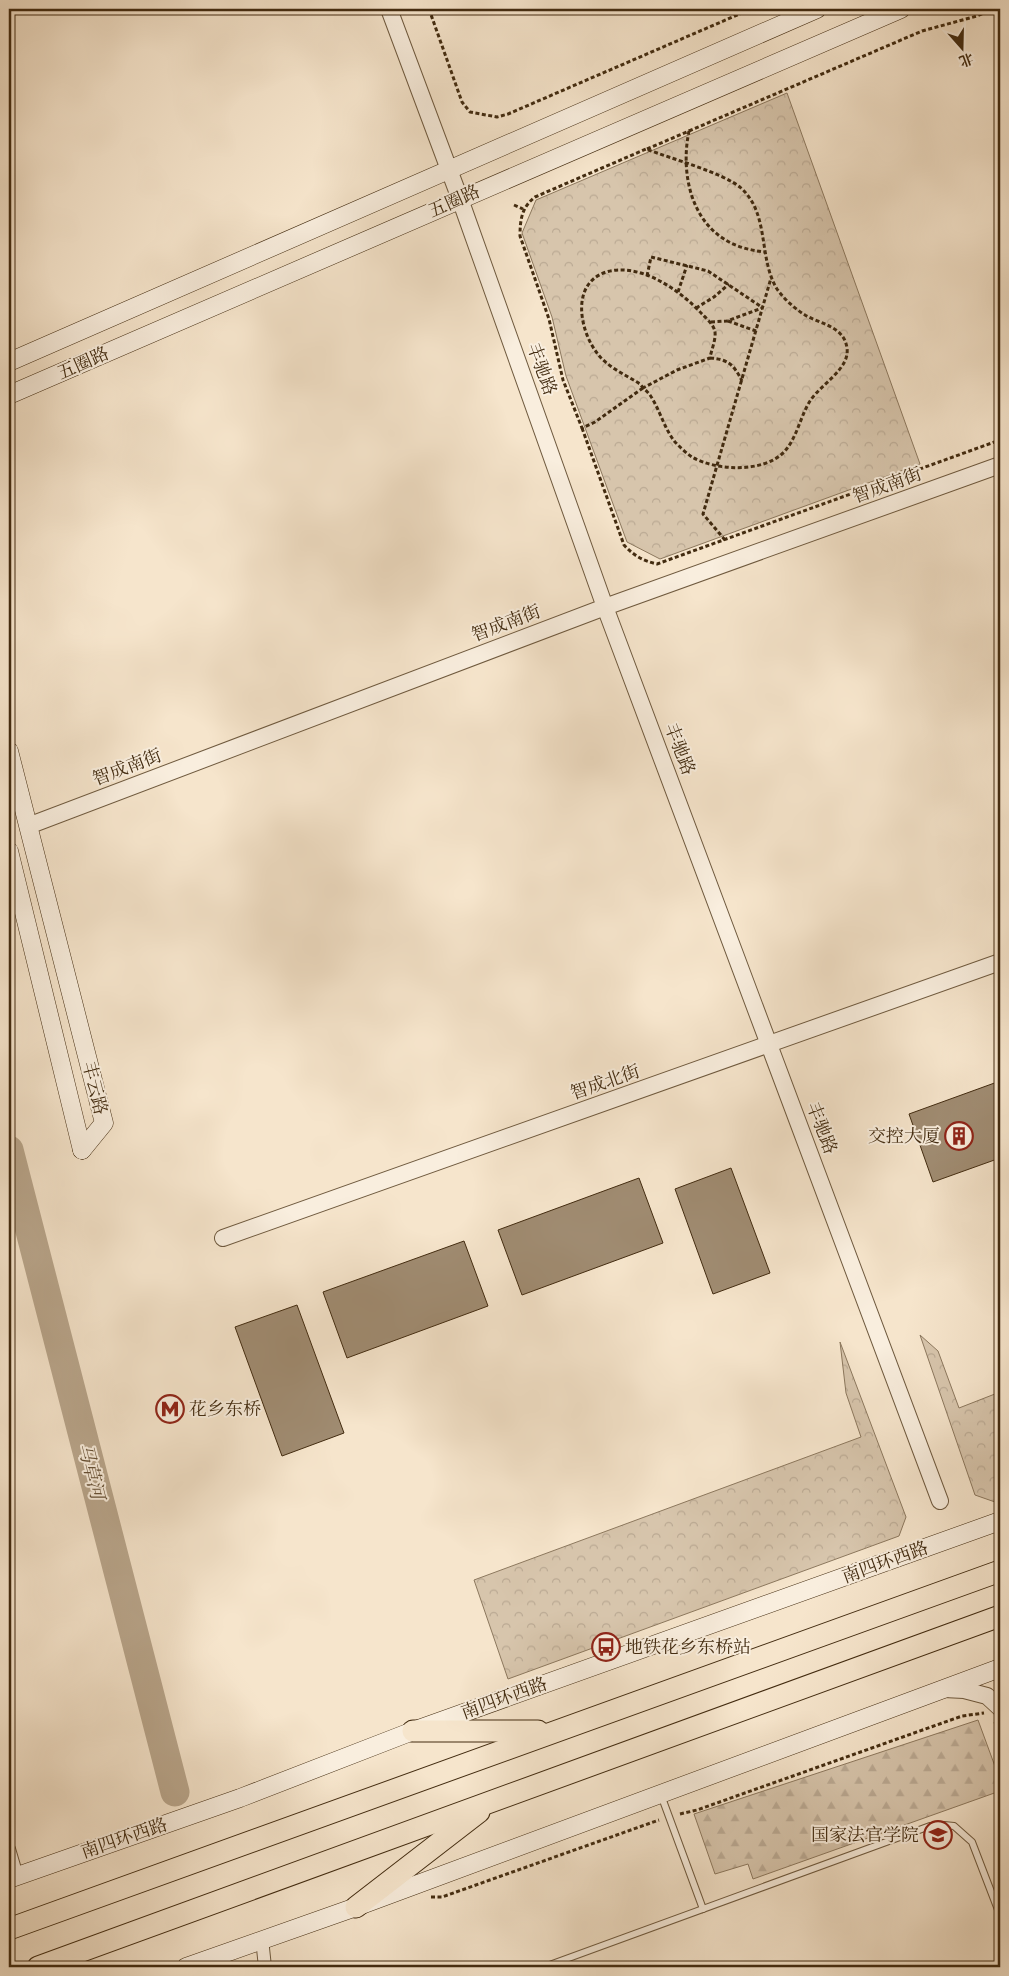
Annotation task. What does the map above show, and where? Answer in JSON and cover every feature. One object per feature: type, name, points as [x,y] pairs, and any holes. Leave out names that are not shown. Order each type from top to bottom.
[{"type":"highway","points":[[9,1929],[1000,1571]]},
{"type":"highway","points":[[38,1967],[1000,1616]]},
{"type":"highway","points":[[413,1731],[553,1732]]},
{"type":"highway","points":[[356,1907],[494,1800]]},
{"type":"main road","name":"五圈路","points":[[9,362],[817,9]]},
{"type":"main road","name":"五圈路","points":[[9,395],[901,9]]},
{"type":"main road","name":"丰云路","points":[[9,751],[104,1123],[82,1150],[9,851]]},
{"type":"main road","name":"南四环西路","points":[[13,1878],[240,1798],[413,1731],[1000,1520]]},
{"type":"main road","points":[[186,1967],[356,1907],[1000,1668]]},
{"type":"street","name":"丰驰路","points":[[389,9],[460,199],[605,607],[940,1501]]},
{"type":"street","name":"智成南街","points":[[28,826],[605,607],[1000,465]]},
{"type":"street","name":"智成北街","points":[[223,1238],[770,1046],[1000,962]]},
{"type":"street","points":[[942,1688],[994,1695],[995,1710]]},
{"type":"street","points":[[9,1850],[13,1878]]},
{"type":"street","points":[[262,1939],[265,1967]]},
{"type":"lane","points":[[660,1794],[703,1909]]},
{"type":"lane","points":[[544,1967],[930,1826],[954,1826],[972,1842],[1000,1915]]},
{"type":"path","points":[[429,9],[462,102],[470,112],[497,117],[508,114],[751,9]]},
{"type":"path","points":[[994,9],[977,16],[922,31],[535,197],[523,209],[520,222],[520,236],[549,319],[563,380],[624,545],[631,553],[649,562],[657,564],[1000,440]]},
{"type":"path","points":[[478,121],[481,114]]},
{"type":"path","points":[[689,131],[686,146],[686,164],[693,198],[706,222],[724,239],[739,246],[764,252]]},
{"type":"path","points":[[646,149],[726,179],[739,186],[747,195],[758,215],[764,252],[772,278],[782,296],[804,314],[838,331],[847,345],[846,360],[836,374],[816,392],[805,408],[792,442],[775,460],[751,468],[702,461],[691,456],[674,441],[650,394],[610,366],[598,354],[586,332],[581,307],[582,295],[588,286],[604,273],[623,271],[660,281],[678,292],[711,322],[715,332],[710,358]]},
{"type":"path","points":[[514,205],[523,209]]},
{"type":"path","points":[[647,276],[650,257],[687,265],[708,271],[763,308]]},
{"type":"path","points":[[678,292],[687,265]]},
{"type":"path","points":[[725,540],[703,514],[772,278]]},
{"type":"path","points":[[696,308],[714,297],[729,284]]},
{"type":"path","points":[[711,322],[727,321],[763,308]]},
{"type":"path","points":[[727,321],[756,331]]},
{"type":"path","points":[[582,428],[595,422],[643,388],[677,370],[710,358],[729,362],[735,368],[742,382]]},
{"type":"path","points":[[423,1897],[442,1898],[668,1817],[697,1810],[962,1716],[995,1710]]},
{"type":"green space","points":[[787,93],[920,464],[660,559],[627,542],[566,376],[552,317],[522,233],[536,200]]},
{"type":"green space","points":[[920,1335],[938,1351],[959,1408],[1000,1392],[1000,1500],[995,1502],[975,1495]]},
{"type":"green space","points":[[840,1342],[906,1517],[899,1536],[508,1679],[474,1580],[861,1437],[846,1393]]},
{"type":"green space","points":[[978,1720],[1000,1780],[1000,1791],[753,1879],[748,1864],[715,1874],[694,1814]]},
{"type":"building","name":"交控大厦","points":[[1000,1081],[1000,1158],[933,1182],[909,1114]]},
{"type":"building","points":[[731,1168],[770,1273],[713,1294],[675,1189]]},
{"type":"building","points":[[639,1178],[663,1243],[522,1295],[498,1230]]},
{"type":"building","points":[[464,1241],[488,1306],[347,1358],[323,1292]]},
{"type":"building","points":[[297,1305],[344,1433],[282,1456],[235,1327]]},
{"type":"waterway","name":"马草河","points":[[9,1150],[175,1792]]},
{"type":"place","name":"交控大厦","points":[[959,1136]]},
{"type":"place","name":"花乡东桥","points":[[170,1409]]},
{"type":"place","name":"地铁花乡东桥站","points":[[606,1647]]},
{"type":"place","name":"国家法官学院","points":[[938,1835]]}]
